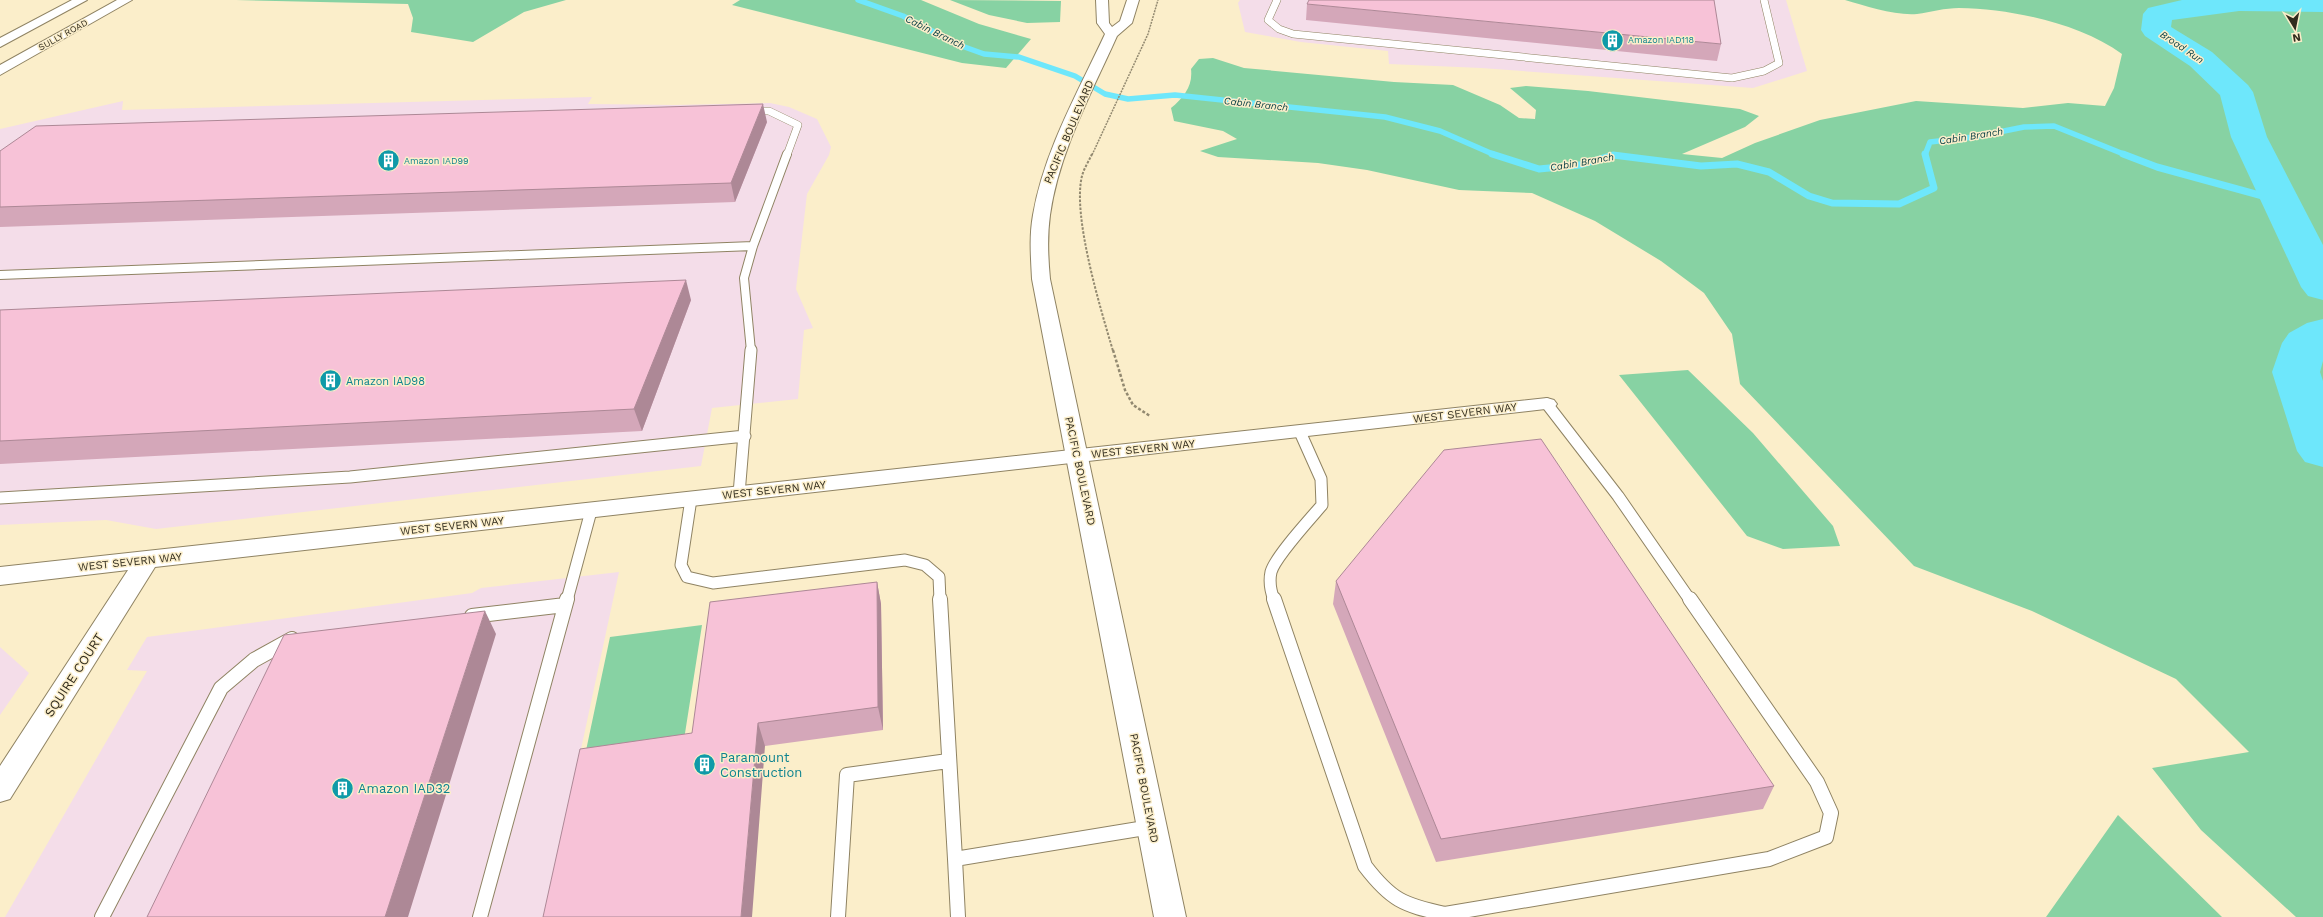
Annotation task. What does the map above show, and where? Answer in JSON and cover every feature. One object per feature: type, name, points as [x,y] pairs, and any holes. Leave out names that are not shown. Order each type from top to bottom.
[{"type":"main road","points":[[0,43],[81,0]]},
{"type":"main road","name":"SULLY ROAD","points":[[0,71],[126,0]]},
{"type":"main road","points":[[1102,0],[1103,23],[1111,34]]},
{"type":"main road","name":"PACIFIC BOULEVARD","points":[[1134,0],[1126,23],[1111,34],[1054,164],[1046,189],[1040,220],[1039,263],[1170,917]]},
{"type":"main road","name":"WEST SEVERN WAY","points":[[0,576],[1547,404]]},
{"type":"main road","name":"SQUIRE COURT","points":[[0,790],[147,560]]},
{"type":"lane","points":[[1277,0],[1269,14],[1268,20],[1270,23],[1279,30],[1302,36],[1732,78],[1764,71],[1779,63],[1764,0]]},
{"type":"lane","points":[[739,494],[752,356],[744,278],[753,246],[798,125],[769,111],[744,111]]},
{"type":"lane","points":[[0,275],[753,246]]},
{"type":"lane","points":[[1300,432],[1321,479],[1322,505],[1281,556],[1271,572],[1272,591],[1365,866],[1383,891],[1406,906],[1445,914],[1770,859],[1826,837],[1831,813],[1817,782],[1618,496],[1547,404]]},
{"type":"lane","points":[[0,498],[350,477],[745,436]]},
{"type":"lane","points":[[691,500],[681,564],[687,577],[713,583],[898,560],[915,561],[930,567],[938,577],[958,917]]},
{"type":"lane","points":[[480,917],[591,511]]},
{"type":"lane","points":[[455,618],[565,605]]},
{"type":"lane","points":[[102,917],[221,688],[234,674],[258,655],[299,636],[306,635]]},
{"type":"lane","points":[[838,917],[847,775],[948,761]]},
{"type":"lane","points":[[955,860],[1152,827]]},
{"type":"path","points":[[1150,416],[1133,405],[1125,390],[1092,277],[1080,205],[1082,176],[1129,71],[1148,34],[1158,0]]},
{"type":"shaded area","points":[[1240,0],[1786,0],[1807,71],[1753,88],[1481,68],[1389,64],[1388,51],[1301,42],[1245,32],[1238,3]]},
{"type":"shaded area","points":[[592,97],[588,104],[674,105],[770,103],[789,107],[817,119],[831,147],[829,155],[807,194],[796,289],[813,328],[804,330],[798,399],[712,408],[701,466],[156,529],[106,520],[0,525],[0,129],[123,101],[122,110]]},
{"type":"shaded area","points":[[619,572],[545,917],[5,917],[147,671],[127,670],[147,637],[472,593],[481,588]]},
{"type":"shaded area","points":[[0,647],[29,673],[0,715]]},
{"type":"green space","points":[[236,0],[566,0],[524,12],[473,42],[411,32],[413,18],[408,4]]},
{"type":"green space","points":[[740,0],[921,0],[979,24],[1031,39],[1006,68],[962,63],[732,5]]},
{"type":"green space","points":[[950,0],[1061,1],[1060,22],[1027,23],[989,15]]},
{"type":"green space","points":[[1845,0],[2323,0],[2323,917],[2296,917],[2201,830],[2152,768],[2249,752],[2176,679],[2032,611],[1914,566],[1740,384],[1732,334],[1704,293],[1661,261],[1595,221],[1532,193],[1459,190],[1367,170],[1318,163],[1218,157],[1200,151],[1237,139],[1223,131],[1174,121],[1171,108],[1187,91],[1191,81],[1191,69],[1199,59],[1213,58],[1244,68],[1394,82],[1453,85],[1500,105],[1519,118],[1535,119],[1536,110],[1510,88],[1526,86],[1588,91],[1740,109],[1759,116],[1745,127],[1682,154],[1722,158],[1755,143],[1820,120],[1916,101],[2023,108],[2068,103],[2105,106],[2114,88],[2122,54],[2105,43],[2066,26],[2023,15],[1979,9],[1943,9],[1917,14],[1900,14]]},
{"type":"green space","points":[[1688,370],[1753,433],[1833,526],[1840,546],[1783,549],[1747,536],[1619,375]]},
{"type":"green space","points":[[702,625],[683,746],[584,760],[610,637]]},
{"type":"green space","points":[[2118,815],[2222,917],[2046,917]]},
{"type":"building","points":[[1309,0],[1714,0],[1721,44],[1307,4]]},
{"type":"building","name":"Amazon IAD99","points":[[763,104],[731,183],[0,207],[0,151],[36,126]]},
{"type":"building","name":"Amazon IAD98","points":[[686,280],[634,409],[0,441],[0,310]]},
{"type":"building","points":[[1541,439],[1774,786],[1441,839],[1336,581],[1444,450]]},
{"type":"building","name":"Paramount Construction","points":[[877,582],[878,707],[758,723],[741,917],[543,917],[580,749],[692,733],[710,602]]},
{"type":"building","name":"Amazon IAD32","points":[[485,611],[385,917],[147,917],[284,635]]},
{"type":"waterway","name":"Cabin Branch","points":[[858,0],[903,16],[959,45],[984,54],[1019,57],[1075,76],[1105,94],[1128,99],[1175,95],[1385,117],[1440,131],[1495,155]]},
{"type":"waterway","name":"Broad Run","points":[[2323,3],[2239,2],[2178,9],[2158,14],[2156,30],[2201,59],[2236,92],[2249,137],[2323,287]]},
{"type":"waterway","name":"Cabin Branch","points":[[1925,155],[1930,142],[1974,137],[2024,127],[2054,126],[2126,155]]},
{"type":"waterway","name":"Cabin Branch","points":[[2123,154],[2157,167],[2281,201]]},
{"type":"waterway","name":"Cabin Branch","points":[[1495,155],[1539,169],[1580,165],[1613,155],[1701,166],[1737,164],[1769,172],[1809,196],[1832,203],[1899,204],[1934,188],[1925,155]]},
{"type":"waterway","name":"Broad Run","points":[[2323,333],[2305,343],[2296,372],[2323,451]]},
{"type":"place","name":"Amazon IAD118","points":[[1612,40]]},
{"type":"place","name":"Amazon IAD99","points":[[388,161]]},
{"type":"place","name":"Amazon IAD98","points":[[330,381]]},
{"type":"place","name":"Paramount Construction","points":[[705,764]]},
{"type":"place","name":"Amazon IAD32","points":[[343,788]]}]
